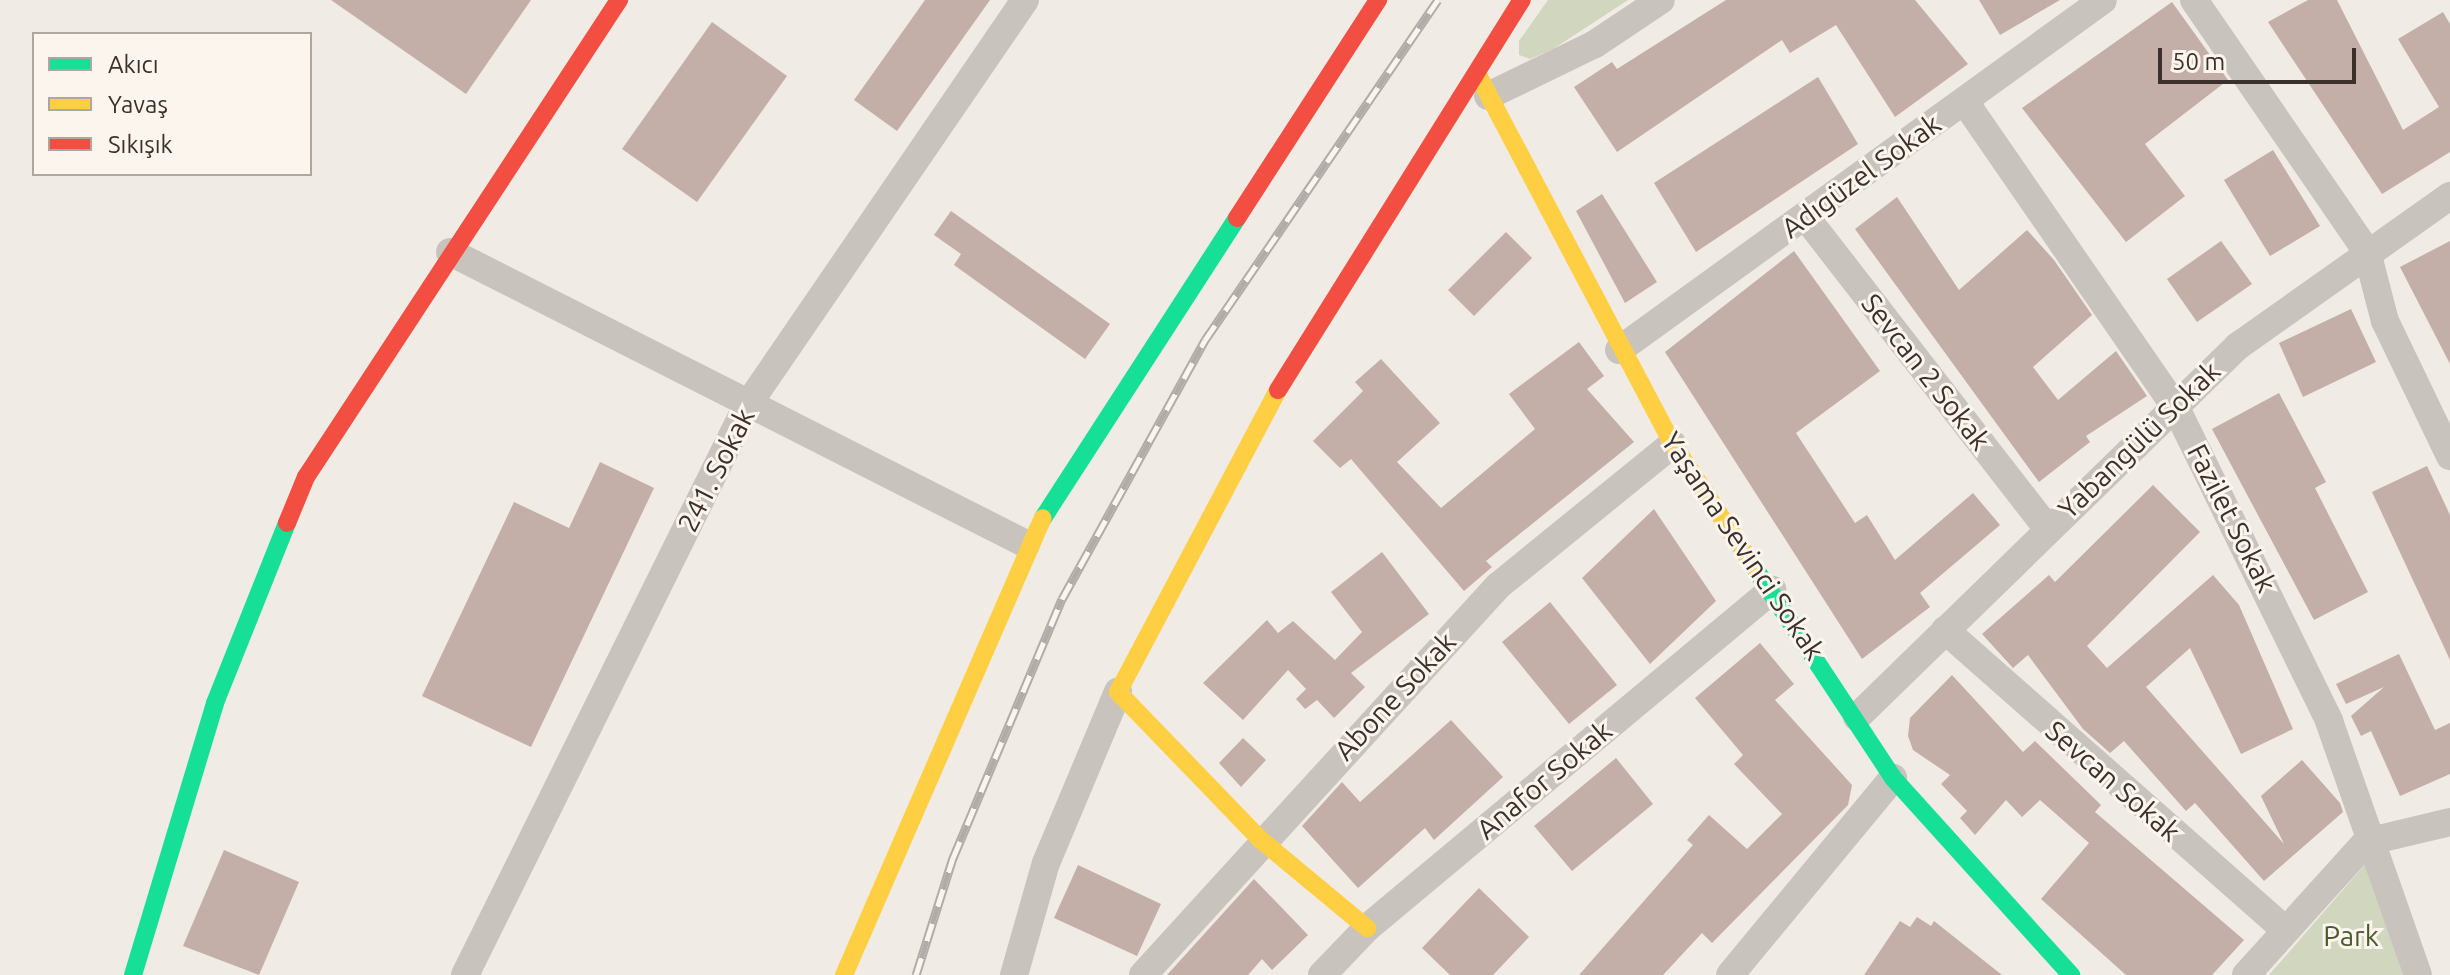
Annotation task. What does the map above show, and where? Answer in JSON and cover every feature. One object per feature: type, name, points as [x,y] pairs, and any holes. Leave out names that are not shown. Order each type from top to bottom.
[{"type":"street","points":[[133,975],[215,703],[306,477],[450,252],[619,0]]},
{"type":"street","name":"241. Sokak","points":[[465,975],[747,406],[1025,0]]},
{"type":"street","points":[[844,975],[1026,544],[1378,0]]},
{"type":"street","points":[[1014,975],[1046,863],[1118,692],[1261,417],[1483,84],[1522,0]]},
{"type":"street","points":[[1483,84],[1595,44],[1661,0]]},
{"type":"street","points":[[2194,0],[2367,252],[2385,321],[2450,456]]},
{"type":"street","name":"Adıgüzel Sokak","points":[[1619,350],[1965,102],[2097,2]]},
{"type":"street","name":"Yaşama Sevinci Sokak","points":[[1483,84],[1619,350],[1673,444],[1857,717],[1893,778],[2056,970]]},
{"type":"street","name":"Fazilet Sokak","points":[[1965,102],[2175,406],[2329,721],[2366,842],[2418,975]]},
{"type":"street","name":"Yabangülü Sokak","points":[[1857,717],[2047,528],[2238,346],[2450,196]]},
{"type":"street","name":"Sevcan 2 Sokak","points":[[1805,216],[2047,528]]},
{"type":"street","points":[[450,252],[747,406],[1026,544]]},
{"type":"street","name":"Abone Sokak","points":[[1143,975],[1261,840],[1498,586],[1673,444]]},
{"type":"street","name":"Anafor Sokak","points":[[1322,975],[1367,928],[1772,590]]},
{"type":"street","name":"Sevcan Sokak","points":[[1945,630],[2284,929]]},
{"type":"street","points":[[1118,692],[1261,840],[1367,928]]},
{"type":"street","points":[[1730,975],[1893,778]]},
{"type":"street","points":[[2246,975],[2284,929],[2366,842],[2450,822]]},
{"type":"green space","points":[[1548,0],[1628,0],[1553,49],[1530,59],[1519,55],[1519,41]]},
{"type":"green space","name":"Park","points":[[2367,862],[2403,975],[2269,975]]},
{"type":"building","points":[[331,0],[531,0],[466,94]]},
{"type":"building","points":[[925,0],[990,0],[897,131],[854,100]]},
{"type":"building","points":[[1726,0],[1915,0],[1968,64],[1895,117],[1836,25],[1790,53],[1782,40],[1617,152],[1574,87],[1612,62],[1617,69]]},
{"type":"building","points":[[1979,0],[2060,0],[2000,35]]},
{"type":"building","points":[[2308,0],[2337,0],[2403,130],[2439,107],[2398,39],[2443,12],[2450,24],[2450,152],[2382,194],[2268,22]]},
{"type":"building","points":[[2172,2],[2228,80],[2145,144],[2185,196],[2126,242],[2022,108]]},
{"type":"building","points":[[712,22],[787,76],[697,202],[622,149]]},
{"type":"building","points":[[1818,77],[1858,144],[1696,252],[1654,183]]},
{"type":"building","points":[[2273,150],[2320,226],[2270,256],[2224,180]]},
{"type":"building","points":[[1602,194],[1657,282],[1625,303],[1576,211]]},
{"type":"building","points":[[1897,197],[1959,290],[2027,230],[2054,260],[2092,315],[2033,367],[2058,400],[2116,351],[2147,396],[2086,436],[2090,442],[2039,482],[1855,229]]},
{"type":"building","points":[[951,211],[1110,324],[1085,359],[954,265],[961,254],[934,235]]},
{"type":"building","points":[[1506,232],[1532,258],[1474,316],[1448,290]]},
{"type":"building","points":[[2221,241],[2252,284],[2197,322],[2167,279]]},
{"type":"building","points":[[2450,241],[2450,364],[2400,267]]},
{"type":"building","points":[[1794,251],[1880,371],[1796,433],[1855,523],[1867,515],[1895,560],[1973,493],[2000,525],[1920,593],[1930,607],[1862,659],[1665,352]]},
{"type":"building","points":[[2351,309],[2376,362],[2303,397],[2279,343]]},
{"type":"building","points":[[1579,342],[1604,376],[1587,389],[1634,442],[1486,561],[1492,567],[1464,591],[1351,459],[1340,468],[1313,441],[1363,391],[1355,382],[1381,359],[1440,423],[1397,462],[1441,508],[1535,429],[1509,394]]},
{"type":"building","points":[[2279,393],[2326,482],[2315,488],[2368,592],[2314,620],[2212,429]]},
{"type":"building","points":[[600,462],[654,488],[531,747],[422,696],[514,502],[569,528]]},
{"type":"building","points":[[2427,466],[2450,515],[2450,660],[2372,492]]},
{"type":"building","points":[[2153,485],[2200,532],[2087,646],[2107,668],[2213,575],[2239,605],[2293,729],[2241,754],[2190,648],[2146,687],[2284,844],[2261,796],[2302,760],[2340,803],[2343,812],[2264,881],[2195,803],[2186,811],[2124,741],[2110,753],[2083,729],[2028,655],[2013,668],[1982,634],[2049,575],[2055,582]]},
{"type":"building","points":[[1654,509],[1716,601],[1650,664],[1582,578]]},
{"type":"building","points":[[1382,552],[1429,614],[1351,673],[1365,687],[1334,718],[1317,700],[1305,709],[1296,699],[1306,689],[1288,670],[1243,720],[1203,683],[1267,620],[1278,633],[1293,621],[1335,660],[1362,632],[1331,592]]},
{"type":"building","points":[[1550,602],[1617,685],[1569,724],[1502,642]]},
{"type":"building","points":[[1760,643],[1794,684],[1775,700],[1852,785],[1848,805],[1712,943],[1702,933],[1663,975],[1579,975],[1693,845],[1687,840],[1709,815],[1747,849],[1782,814],[1734,764],[1743,755],[1695,698]]},
{"type":"building","points":[[2399,654],[2435,730],[2450,723],[2450,774],[2400,796],[2371,731],[2361,736],[2351,716],[2384,687],[2346,704],[2336,684]]},
{"type":"building","points":[[1952,675],[2023,752],[2035,741],[2101,805],[2095,812],[2244,940],[2212,975],[2126,975],[2041,899],[2089,843],[2040,800],[2022,817],[2006,800],[1975,835],[1960,818],[1967,811],[1941,784],[1950,775],[1913,750],[1908,736],[1910,718]]},
{"type":"building","points":[[1451,720],[1503,777],[1434,840],[1425,828],[1358,888],[1302,826],[1342,782],[1360,802]]},
{"type":"building","points":[[1243,738],[1266,760],[1241,787],[1219,763]]},
{"type":"building","points":[[1616,758],[1653,804],[1572,871],[1534,826]]},
{"type":"building","points":[[224,850],[299,882],[259,975],[183,946]]},
{"type":"building","points":[[1078,865],[1161,904],[1137,956],[1054,918]]},
{"type":"building","points":[[1254,879],[1308,935],[1272,970],[1262,959],[1248,975],[1167,975]]},
{"type":"building","points":[[1479,888],[1529,937],[1493,975],[1450,975],[1422,948]]},
{"type":"building","points":[[1917,917],[1931,926],[1934,921],[2002,975],[1864,975],[1900,921],[1910,927]]},
{"type":"railway","points":[[916,975],[953,858],[1062,599],[1205,340],[1438,0]]},
{"type":"traffic: fast","points":[[1043,518],[1237,218]]},
{"type":"traffic: fast","points":[[133,975],[215,703],[287,523]]},
{"type":"traffic: fast","points":[[1754,567],[1893,778],[2071,975]]},
{"type":"traffic: slow","points":[[1477,73],[1673,444],[1754,567]]},
{"type":"traffic: slow","points":[[1278,390],[1118,692],[1261,840],[1367,928]]},
{"type":"traffic: slow","points":[[844,975],[1043,518]]},
{"type":"traffic: jam","points":[[287,523],[306,477],[619,0]]},
{"type":"traffic: jam","points":[[1237,218],[1378,0]]},
{"type":"traffic: jam","points":[[1278,390],[1522,0]]}]
